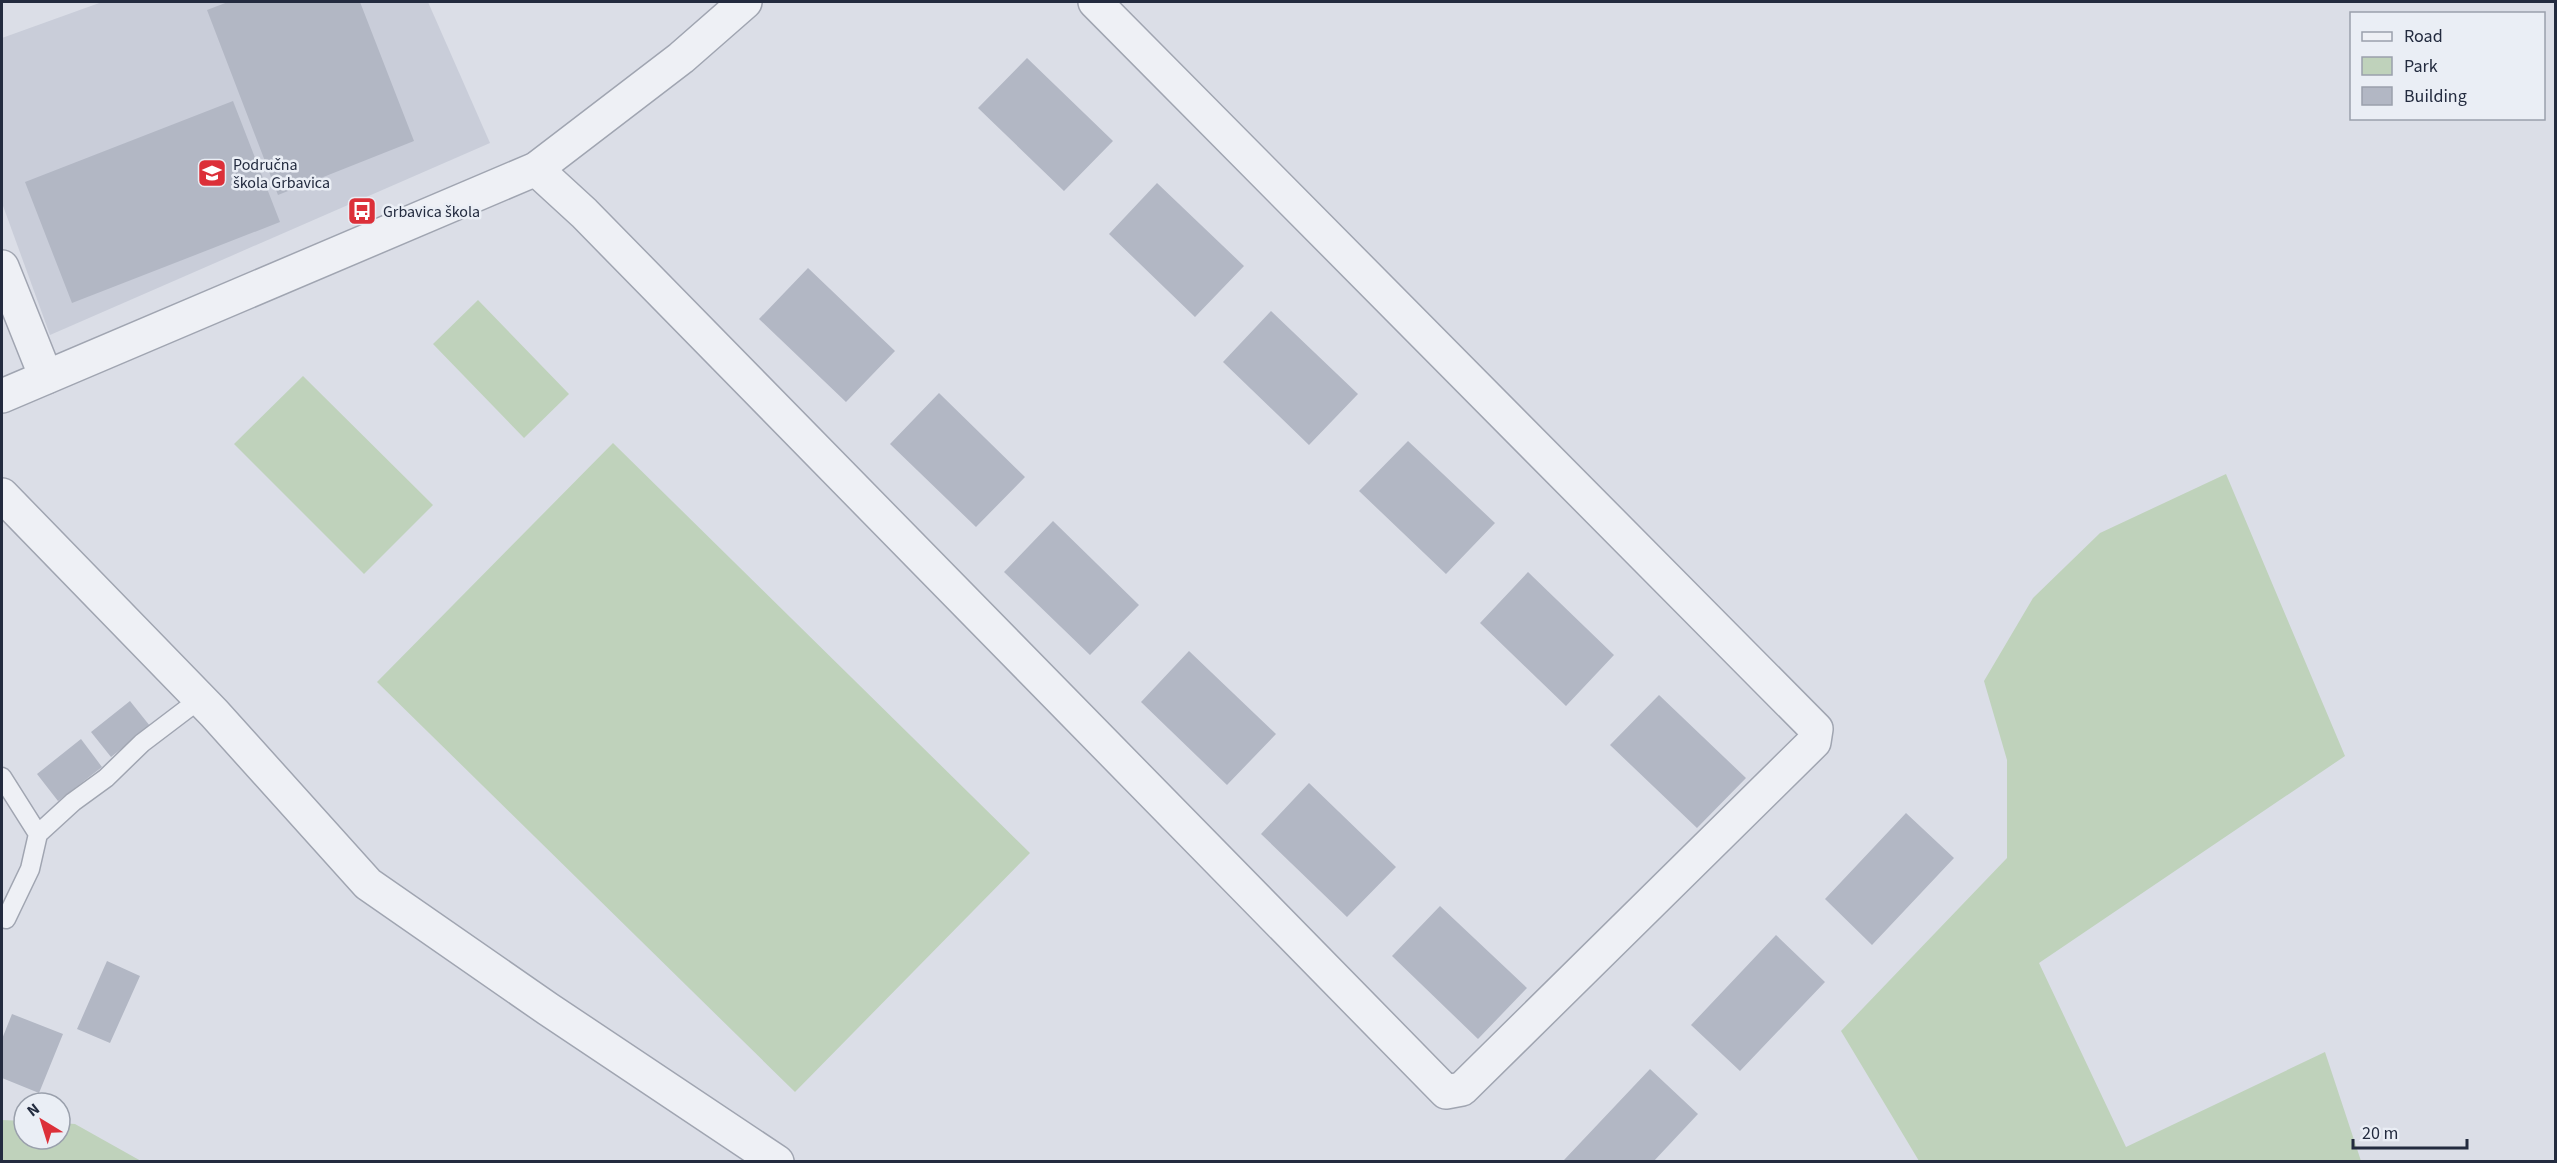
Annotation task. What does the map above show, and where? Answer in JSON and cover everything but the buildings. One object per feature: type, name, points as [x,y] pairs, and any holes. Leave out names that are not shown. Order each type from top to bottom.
[{"type":"street","points":[[2,396],[536,169],[681,58],[745,2]]},
{"type":"street","points":[[536,169],[592,221],[1446,1092],[1455,1092],[1462,1089],[1814,742],[1816,729],[1095,2]]},
{"type":"street","points":[[2,267],[46,377]]},
{"type":"street","points":[[2,495],[200,699],[368,884],[548,1009],[777,1161]]},
{"type":"lane","points":[[6,919],[30,869],[38,834],[74,802],[106,778],[142,743],[200,699]]},
{"type":"lane","points":[[2,777],[38,834]]},
{"type":"shaded area","name":"Područna škola Grbavica","points":[[102,2],[428,2],[490,143],[50,335],[2,203],[2,38]]},
{"type":"green space","points":[[478,300],[569,394],[524,438],[433,344]]},
{"type":"green space","points":[[303,376],[433,505],[364,574],[234,444]]},
{"type":"green space","points":[[613,443],[1030,853],[795,1092],[377,682]]},
{"type":"green space","points":[[2226,474],[2345,756],[2039,963],[2126,1147],[2325,1052],[2361,1161],[1919,1161],[1841,1031],[2007,858],[2007,760],[1984,681],[2033,598],[2100,533]]},
{"type":"green space","points":[[2,1120],[12,1120],[12,1151],[72,1151],[72,1124],[75,1124],[141,1161],[2,1161]]},
{"type":"place","name":"Područna škola Grbavica","points":[[212,173]]},
{"type":"place","name":"Grbavica škola","points":[[362,211]]}]
